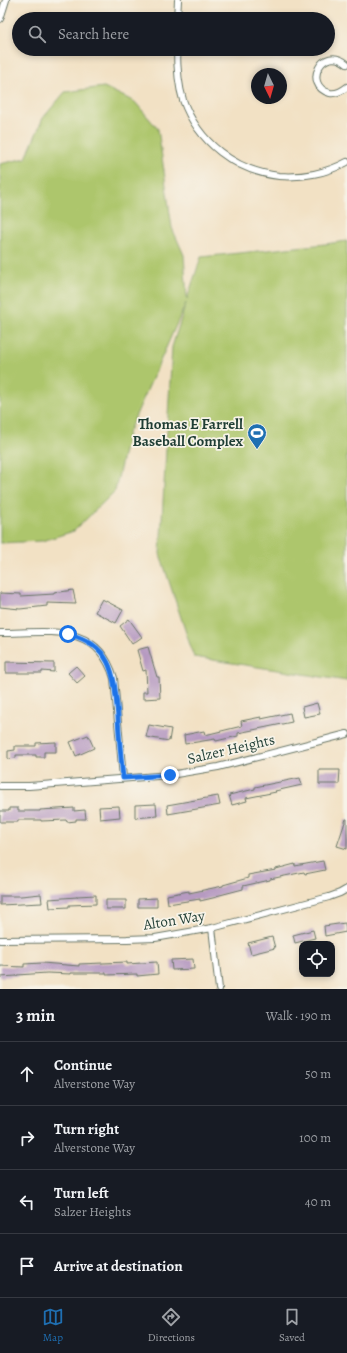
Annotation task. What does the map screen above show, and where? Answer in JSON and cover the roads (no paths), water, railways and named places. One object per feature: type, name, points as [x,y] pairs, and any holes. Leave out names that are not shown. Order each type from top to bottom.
[{"type":"street","points":[[0,20],[6,0]]},
{"type":"street","points":[[177,12],[178,0]]},
{"type":"street","points":[[177,56],[179,84],[183,101],[201,134],[227,158],[242,167],[257,172],[289,176],[306,176],[326,171],[347,162]]},
{"type":"street","points":[[346,90],[333,93],[328,92],[319,85],[316,74],[321,63],[331,58],[342,60],[347,64]]},
{"type":"street","points":[[0,633],[68,634],[87,640],[101,652],[114,678],[123,778]]},
{"type":"street","name":"Salzer Heights","points":[[0,786],[29,786],[170,775],[218,767],[347,734]]},
{"type":"street","name":"Alton Way","points":[[0,940],[127,940],[155,938],[212,928],[329,897],[347,889]]},
{"type":"street","points":[[212,928],[219,989]]},
{"type":"place","name":"Thomas E Farrell Baseball Complex","points":[[257,450]]}]
